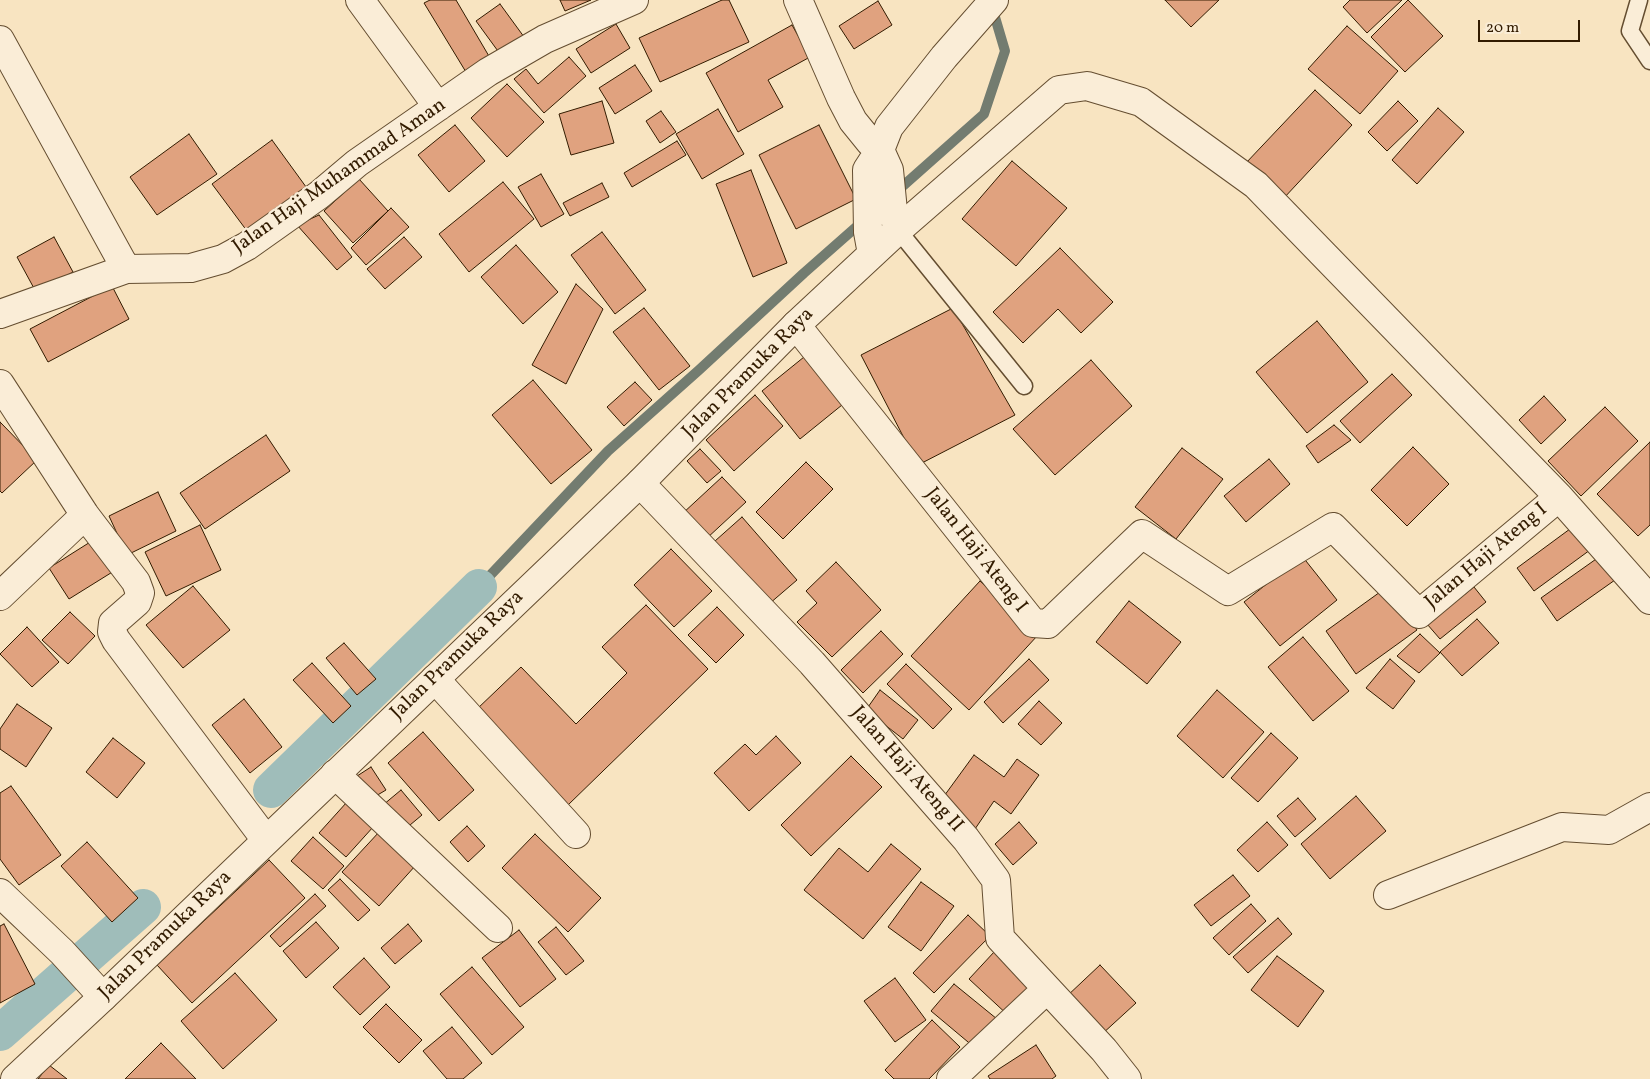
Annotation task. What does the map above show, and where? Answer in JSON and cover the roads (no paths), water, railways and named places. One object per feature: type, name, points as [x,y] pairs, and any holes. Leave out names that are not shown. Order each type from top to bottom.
[{"type":"street","points":[[360,0],[438,107]]},
{"type":"street","name":"Jalan Haji Muhammad Aman","points":[[0,314],[126,269],[191,268],[223,259],[263,235],[319,195],[357,163],[488,72],[545,39],[634,0]]},
{"type":"street","points":[[798,0],[853,121],[870,142],[879,164],[896,220]]},
{"type":"street","points":[[870,243],[879,164],[889,127],[994,0]]},
{"type":"street","points":[[0,40],[126,269]]},
{"type":"street","name":"Jalan Pramuka Raya","points":[[15,1079],[99,992],[266,840],[640,483],[796,325],[870,243],[896,220],[1059,90],[1087,86],[1141,102],[1256,185],[1558,497],[1650,600]]},
{"type":"street","name":"Jalan Haji Ateng I","points":[[796,325],[1033,624],[1048,624],[1142,534],[1228,590],[1333,528],[1420,614],[1558,497]]},
{"type":"street","points":[[0,384],[85,515],[136,582],[140,593],[138,602],[113,623],[112,632],[116,640],[266,840]]},
{"type":"street","name":"Jalan Haji Ateng II","points":[[640,483],[812,663],[966,839],[996,880],[1000,938],[1104,1050],[1127,1079]]},
{"type":"street","points":[[0,596],[85,515]]},
{"type":"street","points":[[434,679],[576,834]]},
{"type":"street","points":[[335,774],[498,928]]},
{"type":"street","points":[[1388,895],[1562,827],[1609,830],[1650,807]]},
{"type":"street","points":[[0,893],[62,952],[99,992]]},
{"type":"street","points":[[951,1079],[1047,989]]},
{"type":"lane","points":[[1639,0],[1630,32],[1650,61]]},
{"type":"lane","points":[[896,220],[1024,386]]},
{"type":"waterway","points":[[895,193],[984,114],[1005,51],[992,7]]},
{"type":"waterway","points":[[479,587],[608,451],[863,221]]},
{"type":"waterway","points":[[271,790],[479,587]]},
{"type":"waterway","points":[[0,1033],[143,907]]}]
